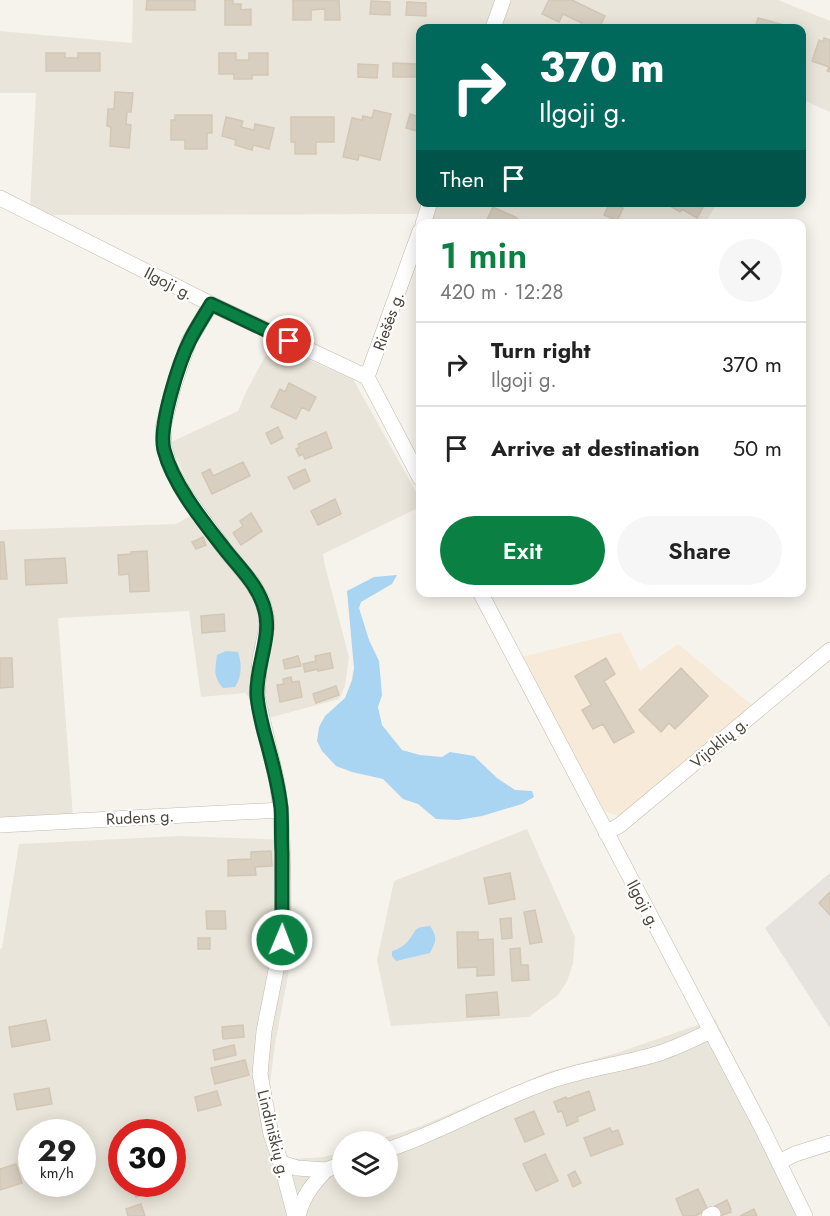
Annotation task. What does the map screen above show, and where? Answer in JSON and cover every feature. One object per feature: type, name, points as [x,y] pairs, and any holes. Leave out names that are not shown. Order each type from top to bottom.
[{"type":"street","points":[[494,24],[503,0]]},
{"type":"street","name":"Ilgoji g.","points":[[0,198],[211,304],[367,377]]},
{"type":"street","name":"Riešės g.","points":[[367,377],[416,242]]},
{"type":"street","name":"Lindiniškių g.","points":[[211,304],[189,341],[173,388],[163,428],[164,447],[170,467],[184,493],[253,584],[262,600],[266,614],[267,626],[257,682],[257,696],[277,782],[281,810],[282,940],[264,1032],[260,1074],[271,1134],[296,1216]]},
{"type":"street","points":[[367,377],[416,470]]},
{"type":"street","name":"Ilgoji g.","points":[[483,597],[711,1031],[805,1216]]},
{"type":"street","name":"Vijoklių g.","points":[[606,833],[620,825],[830,650]]},
{"type":"street","name":"Rudens g.","points":[[0,825],[281,810]]},
{"type":"street","points":[[398,1146],[543,1083],[592,1068],[659,1053],[711,1031]]},
{"type":"street","points":[[779,1162],[795,1154],[830,1143]]},
{"type":"street","points":[[281,1163],[297,1168],[326,1170],[332,1168]]},
{"type":"street","points":[[296,1216],[309,1189],[326,1170]]},
{"type":"shaded area","points":[[133,0],[496,0],[487,24],[416,24],[416,207],[421,207],[418,214],[52,215],[30,204],[36,93],[0,93],[0,31],[132,43]]},
{"type":"shaded area","points":[[511,0],[778,0],[830,21],[830,112],[806,101],[806,24],[502,24]]},
{"type":"shaded area","points":[[436,207],[715,207],[707,219],[432,219]]},
{"type":"shaded area","points":[[272,344],[353,379],[416,492],[416,509],[323,554],[349,657],[345,686],[339,699],[269,718],[245,693],[201,697],[189,611],[58,618],[73,817],[0,821],[0,530],[176,524],[201,510],[169,443],[238,411]]},
{"type":"shaded area","points":[[621,632],[640,671],[678,644],[754,707],[625,814],[619,816],[603,808],[522,657]]},
{"type":"shaded area","points":[[527,829],[575,937],[573,964],[567,981],[558,995],[529,1017],[391,1026],[377,960],[394,881]]},
{"type":"shaded area","points":[[179,836],[291,840],[292,954],[275,1044],[270,1083],[272,1106],[283,1151],[291,1159],[332,1155],[332,1197],[398,1197],[398,1133],[421,1126],[548,1072],[617,1053],[715,1019],[812,1216],[0,1216],[0,949],[19,844]]},
{"type":"shaded area","points":[[830,873],[830,1028],[765,928]]},
{"type":"water","points":[[397,575],[392,584],[361,602],[359,608],[369,640],[379,661],[382,695],[378,707],[382,725],[402,750],[420,755],[442,757],[450,752],[474,756],[497,778],[515,790],[532,791],[534,797],[522,804],[482,816],[458,820],[436,819],[418,804],[403,799],[383,779],[336,766],[322,751],[317,741],[319,727],[325,716],[345,698],[354,668],[347,591],[374,577]]},
{"type":"water","points":[[226,651],[238,652],[241,670],[235,687],[223,688],[216,676],[216,665],[217,655]]},
{"type":"water","points":[[430,926],[435,940],[430,953],[396,961],[392,956],[392,951],[406,944],[416,929]]},
{"type":"building","points":[[147,0],[195,0],[195,10],[146,10]]},
{"type":"building","points":[[225,0],[233,0],[233,4],[241,4],[241,10],[251,9],[251,25],[225,25]]},
{"type":"building","points":[[293,0],[339,0],[340,20],[325,20],[325,9],[311,10],[311,20],[293,20]]},
{"type":"building","points":[[549,0],[572,0],[605,16],[601,24],[581,24],[563,14],[559,22],[542,14]]},
{"type":"building","points":[[371,1],[390,2],[390,15],[370,14]]},
{"type":"building","points":[[407,2],[426,3],[426,16],[406,15]]},
{"type":"building","points":[[758,18],[780,24],[756,24]]},
{"type":"building","points":[[824,38],[830,40],[830,72],[827,71],[829,67],[812,61],[819,40],[823,42]]},
{"type":"building","points":[[46,53],[65,53],[65,58],[78,58],[78,53],[100,53],[100,71],[46,71]]},
{"type":"building","points":[[219,53],[236,53],[236,60],[249,60],[249,53],[268,53],[268,75],[252,75],[252,79],[234,79],[234,74],[219,74]]},
{"type":"building","points":[[393,63],[416,64],[416,77],[393,77]]},
{"type":"building","points":[[358,64],[378,65],[377,78],[358,77]]},
{"type":"building","points":[[115,92],[133,93],[131,112],[127,112],[126,124],[131,125],[129,148],[110,146],[111,127],[107,126],[108,109],[114,109]]},
{"type":"building","points":[[374,110],[391,114],[380,160],[359,155],[358,160],[343,157],[352,118],[362,120],[363,116],[372,118]]},
{"type":"building","points":[[410,114],[416,116],[416,131],[406,128]]},
{"type":"building","points":[[175,115],[212,115],[212,133],[207,133],[207,149],[185,149],[185,140],[171,140],[171,120],[175,120]]},
{"type":"building","points":[[226,117],[243,121],[241,127],[254,130],[255,124],[274,128],[269,149],[253,145],[252,150],[235,145],[236,140],[222,136]]},
{"type":"building","points":[[291,117],[334,117],[334,142],[316,142],[316,154],[295,154],[295,142],[291,142]]},
{"type":"building","points":[[493,207],[517,218],[517,219],[487,219]]},
{"type":"building","points":[[608,207],[623,208],[618,219],[604,215]]},
{"type":"building","points":[[672,207],[703,207],[697,218],[682,209],[680,212]]},
{"type":"building","points":[[289,383],[316,397],[309,411],[302,407],[296,419],[271,407],[280,389],[285,392]]},
{"type":"building","points":[[278,427],[283,438],[271,444],[266,433]]},
{"type":"building","points":[[326,432],[332,448],[305,459],[303,454],[299,456],[296,449],[300,447],[298,444]]},
{"type":"building","points":[[243,462],[250,476],[212,494],[202,473],[210,469],[213,476]]},
{"type":"building","points":[[305,469],[310,481],[294,489],[288,477]]},
{"type":"building","points":[[335,499],[341,514],[318,525],[311,511]]},
{"type":"building","points":[[251,513],[262,531],[241,545],[233,533],[243,526],[240,521]]},
{"type":"building","points":[[203,537],[206,545],[196,549],[192,542]]},
{"type":"building","points":[[0,542],[4,542],[7,579],[0,579]]},
{"type":"building","points":[[147,551],[149,591],[130,592],[129,574],[119,575],[118,555]]},
{"type":"building","points":[[65,558],[67,583],[26,585],[25,560]]},
{"type":"building","points":[[224,614],[225,631],[202,633],[201,616]]},
{"type":"building","points":[[330,653],[333,668],[305,672],[303,664],[316,661],[315,656]]},
{"type":"building","points":[[298,656],[301,666],[285,669],[283,660]]},
{"type":"building","points":[[0,658],[12,658],[13,687],[0,688]]},
{"type":"building","points":[[606,658],[615,674],[604,681],[634,732],[614,743],[603,724],[593,729],[582,710],[591,705],[575,676]]},
{"type":"building","points":[[681,668],[708,696],[675,729],[669,723],[661,732],[639,710]]},
{"type":"building","points":[[291,677],[292,682],[299,681],[302,697],[280,702],[277,685],[284,684],[283,679]]},
{"type":"building","points":[[336,686],[339,695],[316,703],[313,694]]},
{"type":"building","points":[[271,851],[272,866],[255,867],[256,875],[228,876],[228,860],[251,859],[251,852]]},
{"type":"building","points":[[510,873],[515,899],[489,904],[484,878]]},
{"type":"building","points":[[830,892],[830,915],[819,903]]},
{"type":"building","points":[[535,910],[542,942],[530,944],[524,912]]},
{"type":"building","points":[[206,911],[225,911],[226,929],[207,929]]},
{"type":"building","points":[[511,918],[512,938],[502,939],[500,919]]},
{"type":"building","points":[[457,932],[478,932],[478,940],[493,939],[494,975],[477,976],[477,967],[458,968]]},
{"type":"building","points":[[198,938],[210,938],[210,949],[198,949]]},
{"type":"building","points":[[520,948],[521,965],[528,965],[529,980],[512,981],[510,949]]},
{"type":"building","points":[[497,992],[499,1015],[467,1017],[466,995]]},
{"type":"building","points":[[46,1020],[50,1040],[12,1047],[9,1027]]},
{"type":"building","points":[[243,1025],[244,1037],[223,1039],[222,1027]]},
{"type":"building","points":[[234,1045],[236,1055],[215,1060],[213,1050]]},
{"type":"building","points":[[245,1060],[249,1075],[215,1084],[211,1068]]},
{"type":"building","points":[[49,1088],[52,1104],[17,1110],[14,1094]]},
{"type":"building","points":[[217,1091],[221,1105],[198,1111],[195,1097]]},
{"type":"building","points":[[589,1091],[595,1110],[577,1117],[578,1121],[567,1126],[562,1111],[558,1112],[554,1102]]},
{"type":"building","points":[[534,1111],[544,1134],[525,1142],[515,1119]]},
{"type":"building","points":[[610,1128],[612,1132],[618,1130],[623,1144],[591,1156],[584,1138]]},
{"type":"building","points":[[545,1154],[558,1181],[536,1191],[523,1164]]},
{"type":"building","points":[[16,1164],[18,1184],[0,1190],[0,1169]]},
{"type":"building","points":[[575,1171],[581,1183],[573,1187],[568,1175]]},
{"type":"building","points":[[698,1189],[708,1210],[695,1216],[683,1216],[676,1199]]},
{"type":"building","points":[[727,1200],[731,1212],[720,1216],[715,1206]]},
{"type":"building","points":[[141,1204],[145,1216],[128,1216],[126,1209]]},
{"type":"building","points":[[754,1209],[757,1216],[740,1216]]},
{"type":"route","points":[[282,940],[281,810],[277,782],[257,696],[260,659],[267,626],[266,614],[262,600],[253,584],[184,493],[170,467],[164,447],[163,428],[173,388],[189,341],[211,304],[289,341]]}]
